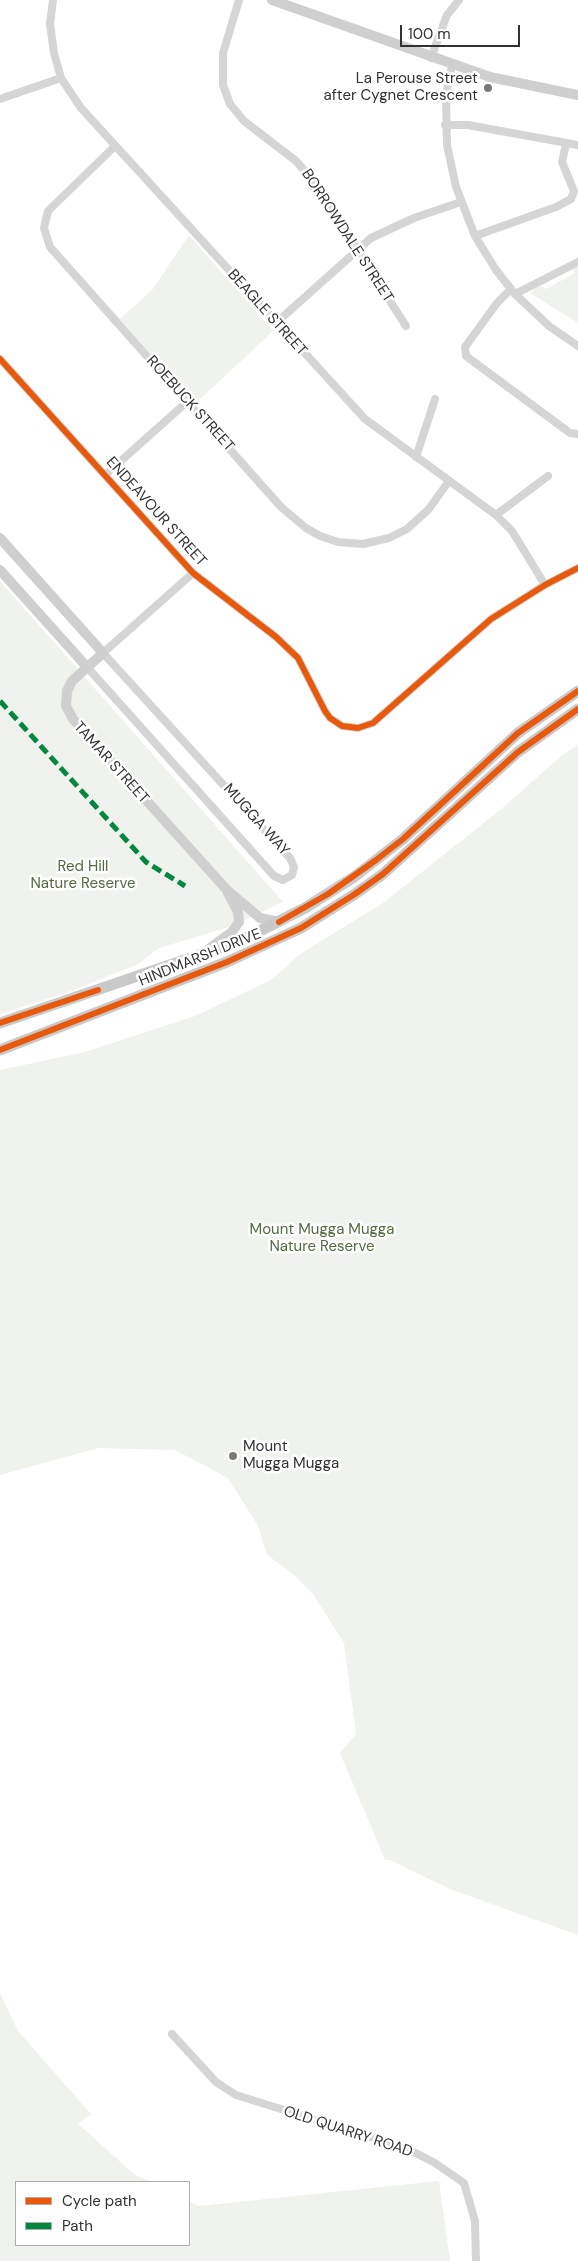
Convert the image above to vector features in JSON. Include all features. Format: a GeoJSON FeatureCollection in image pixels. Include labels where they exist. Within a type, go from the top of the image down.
{"type":"FeatureCollection","features":[{"type":"Feature","properties":{"kind":"main road"},"geometry":{"type":"LineString","coordinates":[[272,0],[452,66],[506,82],[578,95]]}},
{"type":"Feature","properties":{"kind":"main road","name":"MUGGA WAY"},"geometry":{"type":"LineString","coordinates":[[0,538],[103,653]]}},
{"type":"Feature","properties":{"kind":"main road","name":"MUGGA WAY"},"geometry":{"type":"LineString","coordinates":[[0,570],[87,667]]}},
{"type":"Feature","properties":{"kind":"main road","name":"TAMAR STREET"},"geometry":{"type":"LineString","coordinates":[[103,653],[72,681],[66,691],[65,701],[69,714],[227,890],[260,918],[279,922]]}},
{"type":"Feature","properties":{"kind":"main road","name":"HINDMARSH DRIVE"},"geometry":{"type":"LineString","coordinates":[[0,1023],[240,940],[279,922],[328,894],[409,834],[518,733],[578,691]]}},
{"type":"Feature","properties":{"kind":"main road","name":"HINDMARSH DRIVE"},"geometry":{"type":"LineString","coordinates":[[0,1050],[227,962],[301,928],[383,874],[518,752],[578,709]]}},
{"type":"Feature","properties":{"kind":"main road","name":"TAMAR STREET"},"geometry":{"type":"LineString","coordinates":[[199,955],[232,932],[238,925],[238,912],[227,890]]}},
{"type":"Feature","properties":{"kind":"street","name":"BEAGLE STREET"},"geometry":{"type":"LineString","coordinates":[[53,0],[50,33],[62,78],[81,108],[365,419],[496,515],[518,538],[545,584]]}},
{"type":"Feature","properties":{"kind":"street","name":"BORROWDALE STREET"},"geometry":{"type":"LineString","coordinates":[[239,0],[223,54],[223,85],[230,104],[244,121],[303,167],[406,326]]}},
{"type":"Feature","properties":{"kind":"street"},"geometry":{"type":"LineString","coordinates":[[431,58],[448,15],[459,0]]}},
{"type":"Feature","properties":{"kind":"street"},"geometry":{"type":"LineString","coordinates":[[452,66],[447,88],[446,125],[450,159],[461,202],[476,236],[492,265],[513,292],[549,326],[578,346]]}},
{"type":"Feature","properties":{"kind":"street"},"geometry":{"type":"LineString","coordinates":[[0,99],[62,78]]}},
{"type":"Feature","properties":{"kind":"street"},"geometry":{"type":"LineString","coordinates":[[446,125],[468,125],[578,145]]}},
{"type":"Feature","properties":{"kind":"street"},"geometry":{"type":"LineString","coordinates":[[476,236],[556,207],[571,199],[574,191],[562,162],[566,144]]}},
{"type":"Feature","properties":{"kind":"street","name":"ROEBUCK STREET"},"geometry":{"type":"LineString","coordinates":[[115,146],[48,211],[44,223],[47,241],[54,253],[281,507],[306,528],[331,540],[363,544],[401,533],[422,517],[449,481]]}},
{"type":"Feature","properties":{"kind":"street"},"geometry":{"type":"LineString","coordinates":[[276,323],[371,238],[392,227],[461,202]]}},
{"type":"Feature","properties":{"kind":"street"},"geometry":{"type":"LineString","coordinates":[[578,262],[513,292],[494,307],[465,347],[466,356],[570,434],[578,434]]}},
{"type":"Feature","properties":{"kind":"street","name":"ENDEAVOUR STREET"},"geometry":{"type":"LineString","coordinates":[[0,359],[193,573],[286,646],[298,658],[330,718],[349,728],[358,728],[373,723],[472,633],[505,608],[545,584],[578,568]]}},
{"type":"Feature","properties":{"kind":"street"},"geometry":{"type":"LineString","coordinates":[[416,457],[435,399]]}},
{"type":"Feature","properties":{"kind":"street"},"geometry":{"type":"LineString","coordinates":[[105,475],[188,401]]}},
{"type":"Feature","properties":{"kind":"street"},"geometry":{"type":"LineString","coordinates":[[496,515],[548,476]]}},
{"type":"Feature","properties":{"kind":"street","name":"TAMAR STREET"},"geometry":{"type":"LineString","coordinates":[[103,653],[193,573]]}},
{"type":"Feature","properties":{"kind":"street","name":"MUGGA WAY"},"geometry":{"type":"LineString","coordinates":[[87,667],[274,876],[283,880],[292,876],[294,867],[290,858],[103,653]]}},
{"type":"Feature","properties":{"kind":"street","name":"OLD QUARRY ROAD"},"geometry":{"type":"LineString","coordinates":[[172,2034],[216,2082],[236,2095],[406,2148],[435,2163],[464,2183],[476,2221],[476,2261]]}},
{"type":"Feature","properties":{"kind":"green space"},"geometry":{"type":"Polygon","coordinates":[[[189,235],[273,331],[195,404],[120,319],[152,290],[189,235]]]}},
{"type":"Feature","properties":{"kind":"green space"},"geometry":{"type":"Polygon","coordinates":[[[578,264],[578,323],[530,293],[539,285],[546,289],[575,273],[571,268],[578,264]]]}},
{"type":"Feature","properties":{"kind":"green space","name":"Red Hill Nature Reserve"},"geometry":{"type":"Polygon","coordinates":[[[0,581],[283,902],[229,927],[159,948],[138,964],[66,993],[0,1014],[0,581]]]}},
{"type":"Feature","properties":{"kind":"green space","name":"Mount Mugga Mugga Nature Reserve"},"geometry":{"type":"Polygon","coordinates":[[[578,745],[578,1935],[450,1889],[390,1860],[385,1860],[340,1753],[356,1734],[344,1643],[313,1594],[293,1574],[267,1555],[258,1526],[228,1478],[175,1450],[98,1448],[0,1475],[0,1070],[85,1052],[195,1016],[273,979],[300,954],[383,903],[500,810],[565,753],[578,745]]]}},
{"type":"Feature","properties":{"kind":"green space"},"geometry":{"type":"Polygon","coordinates":[[[0,1993],[18,2031],[91,2114],[78,2124],[134,2174],[149,2181],[15,2181],[15,2246],[190,2246],[190,2202],[199,2206],[439,2181],[450,2261],[0,2261],[0,1993]]]}},
{"type":"Feature","properties":{"kind":"marked path"},"geometry":{"type":"LineString","coordinates":[[0,701],[146,862],[185,886]]}},
{"type":"Feature","properties":{"kind":"cycle path"},"geometry":{"type":"LineString","coordinates":[[0,359],[193,573],[276,637],[298,658],[325,711],[330,718],[342,726],[358,728],[373,723],[491,619],[545,585],[578,568]]}},
{"type":"Feature","properties":{"kind":"cycle path"},"geometry":{"type":"LineString","coordinates":[[279,922],[328,894],[376,860],[403,839],[518,733],[578,691]]}},
{"type":"Feature","properties":{"kind":"cycle path"},"geometry":{"type":"LineString","coordinates":[[0,1050],[227,962],[301,928],[383,874],[518,752],[578,709]]}},
{"type":"Feature","properties":{"kind":"cycle path"},"geometry":{"type":"LineString","coordinates":[[0,1023],[98,990]]}},
{"type":"Feature","properties":{"kind":"place","name":"La Perouse Street after Cygnet Crescent"},"geometry":{"type":"Point","coordinates":[488,88]}},
{"type":"Feature","properties":{"kind":"place","name":"Mount Mugga Mugga"},"geometry":{"type":"Point","coordinates":[233,1456]}}]}
